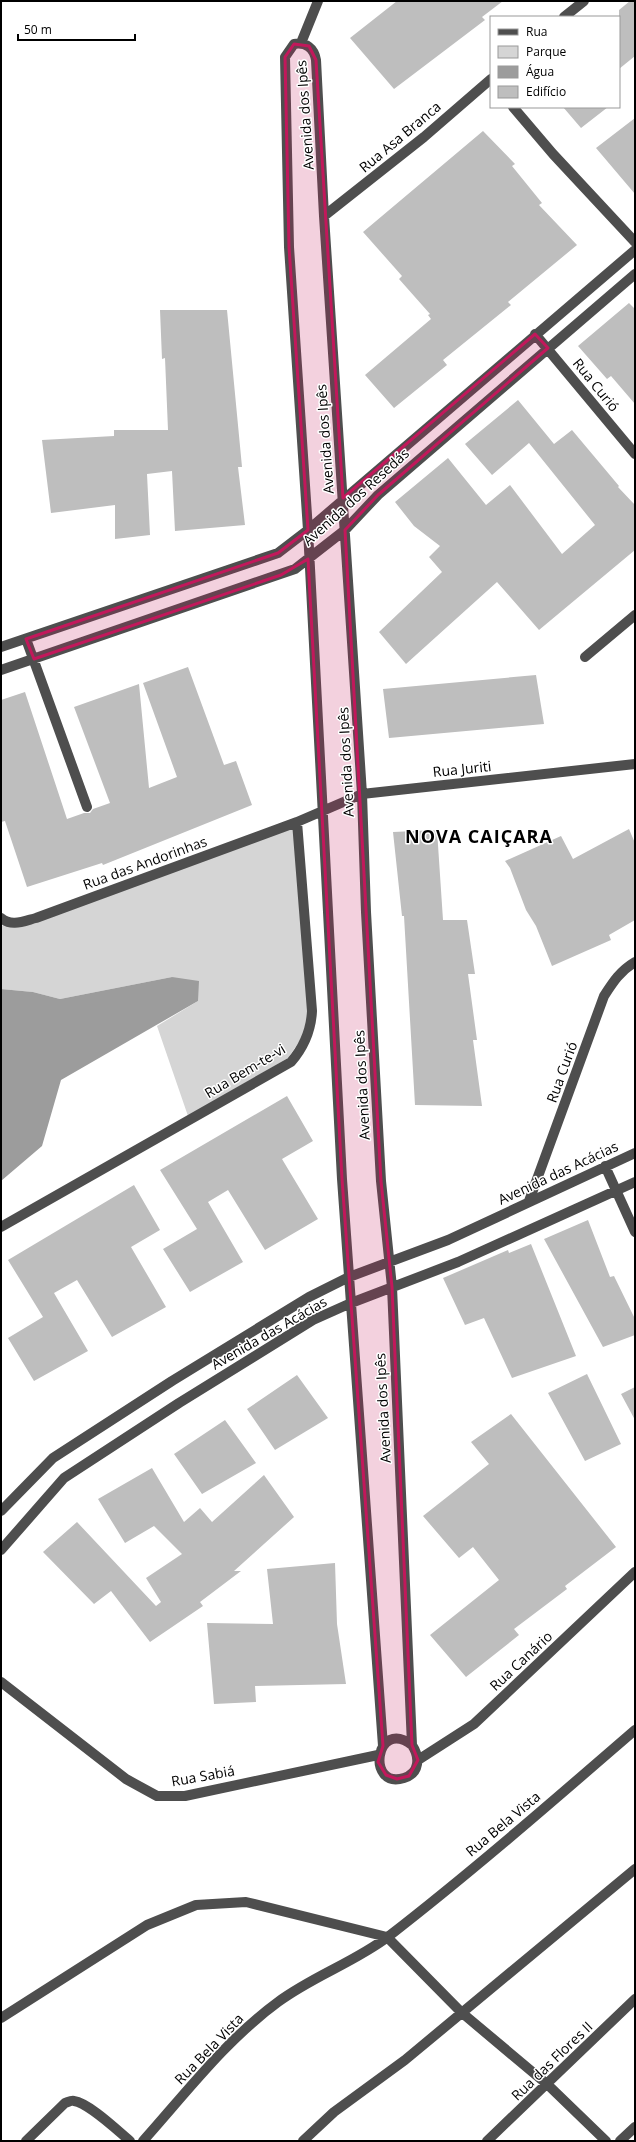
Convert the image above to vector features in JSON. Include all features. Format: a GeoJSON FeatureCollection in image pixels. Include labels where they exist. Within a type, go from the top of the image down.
{"type":"FeatureCollection","features":[{"type":"Feature","properties":{"kind":"street"},"geometry":{"type":"LineString","coordinates":[[301,43],[318,1]]}},
{"type":"Feature","properties":{"kind":"street"},"geometry":{"type":"LineString","coordinates":[[565,16],[584,1]]}},
{"type":"Feature","properties":{"kind":"street","name":"Avenida dos Ipês"},"geometry":{"type":"LineString","coordinates":[[301,43],[309,46],[315,53],[324,216],[362,794],[366,912],[381,1181],[392,1287],[412,1745],[417,1752],[418,1760],[417,1766],[409,1776],[398,1779],[386,1775],[381,1769],[349,1277],[308,559],[308,530],[289,247],[285,57],[294,44],[301,43]]}},
{"type":"Feature","properties":{"kind":"street","name":"Rua Asa Branca"},"geometry":{"type":"LineString","coordinates":[[324,216],[418,142],[490,80]]}},
{"type":"Feature","properties":{"kind":"street"},"geometry":{"type":"LineString","coordinates":[[514,108],[553,154],[635,242]]}},
{"type":"Feature","properties":{"kind":"street","name":"Avenida dos Resedás"},"geometry":{"type":"LineString","coordinates":[[1,647],[278,553],[308,530],[343,498],[635,250]]}},
{"type":"Feature","properties":{"kind":"street","name":"Avenida dos Resedás"},"geometry":{"type":"LineString","coordinates":[[1,670],[295,569],[345,530],[378,495],[635,274]]}},
{"type":"Feature","properties":{"kind":"street","name":"Rua Curió"},"geometry":{"type":"LineString","coordinates":[[535,334],[635,454]]}},
{"type":"Feature","properties":{"kind":"street"},"geometry":{"type":"LineString","coordinates":[[585,657],[635,615]]}},
{"type":"Feature","properties":{"kind":"street"},"geometry":{"type":"LineString","coordinates":[[26,639],[88,807]]}},
{"type":"Feature","properties":{"kind":"street","name":"Rua Juriti"},"geometry":{"type":"LineString","coordinates":[[298,822],[322,810],[362,794],[635,764]]}},
{"type":"Feature","properties":{"kind":"street","name":"Rua das Andorinhas"},"geometry":{"type":"LineString","coordinates":[[1,918],[9,922],[16,923],[36,918],[298,822]]}},
{"type":"Feature","properties":{"kind":"street","name":"Rua Bem-te-vi"},"geometry":{"type":"LineString","coordinates":[[1,1227],[292,1062],[299,1053],[309,1032],[312,1011],[298,822]]}},
{"type":"Feature","properties":{"kind":"street","name":"Rua Curió"},"geometry":{"type":"LineString","coordinates":[[529,1202],[604,996],[614,979],[624,969],[635,962]]}},
{"type":"Feature","properties":{"kind":"street","name":"Avenida das Acácias"},"geometry":{"type":"LineString","coordinates":[[1,1511],[53,1458],[105,1423],[309,1297],[349,1277],[448,1240],[635,1152]]}},
{"type":"Feature","properties":{"kind":"street"},"geometry":{"type":"LineString","coordinates":[[605,1166],[635,1232]]}},
{"type":"Feature","properties":{"kind":"street","name":"Avenida das Acácias"},"geometry":{"type":"LineString","coordinates":[[1,1550],[64,1478],[179,1403],[306,1324],[351,1303],[458,1262],[635,1182]]}},
{"type":"Feature","properties":{"kind":"street","name":"Rua Canário"},"geometry":{"type":"LineString","coordinates":[[418,1760],[474,1724],[635,1572]]}},
{"type":"Feature","properties":{"kind":"street","name":"Rua Sabiá"},"geometry":{"type":"LineString","coordinates":[[1,1682],[104,1763],[126,1779],[157,1796],[185,1796],[380,1750],[388,1742],[401,1739],[412,1745]]}},
{"type":"Feature","properties":{"kind":"street","name":"Rua Bela Vista"},"geometry":{"type":"LineString","coordinates":[[143,2141],[239,2035],[278,2002],[304,1984],[387,1937],[462,1878],[635,1730]]}},
{"type":"Feature","properties":{"kind":"street"},"geometry":{"type":"LineString","coordinates":[[303,2141],[334,2112],[404,2060],[460,2012],[635,1869]]}},
{"type":"Feature","properties":{"kind":"street"},"geometry":{"type":"LineString","coordinates":[[1,2018],[147,1926],[196,1906],[246,1902],[387,1937],[460,2012],[548,2085],[606,2141]]}},
{"type":"Feature","properties":{"kind":"street","name":"Rua das Flores II"},"geometry":{"type":"LineString","coordinates":[[487,2141],[548,2085],[635,2000]]}},
{"type":"Feature","properties":{"kind":"street"},"geometry":{"type":"LineString","coordinates":[[26,2141],[65,2103],[74,2100],[83,2104],[105,2120],[130,2141]]}},
{"type":"Feature","properties":{"kind":"street"},"geometry":{"type":"LineString","coordinates":[[620,2141],[635,2127]]}},
{"type":"Feature","properties":{"kind":"highlighted area"},"geometry":{"type":"Polygon","coordinates":[[[294,44],[309,46],[316,60],[343,498],[535,334],[548,348],[378,495],[345,530],[381,1181],[392,1287],[412,1745],[418,1760],[409,1776],[397,1779],[386,1775],[378,1762],[383,1746],[342,1179],[308,559],[281,575],[34,659],[26,639],[278,553],[308,530],[289,247],[285,57],[294,44]]]}},
{"type":"Feature","properties":{"kind":"green space"},"geometry":{"type":"Polygon","coordinates":[[[297,824],[309,1010],[305,1033],[288,1058],[188,1116],[157,1026],[198,1001],[172,977],[60,999],[33,992],[1,989],[1,926],[297,824]]]}},
{"type":"Feature","properties":{"kind":"water"},"geometry":{"type":"Polygon","coordinates":[[[172,977],[199,981],[198,1001],[61,1080],[42,1146],[1,1181],[1,989],[33,992],[60,999],[172,977]]]}},
{"type":"Feature","properties":{"kind":"building"},"geometry":{"type":"Polygon","coordinates":[[[397,1],[503,1],[482,17],[485,20],[394,89],[350,38],[397,1]]]}},
{"type":"Feature","properties":{"kind":"building"},"geometry":{"type":"Polygon","coordinates":[[[630,1],[635,1],[635,56],[620,68],[620,16],[619,10],[630,1]]]}},
{"type":"Feature","properties":{"kind":"building"},"geometry":{"type":"Polygon","coordinates":[[[564,108],[607,108],[581,128],[564,108]]]}},
{"type":"Feature","properties":{"kind":"building"},"geometry":{"type":"Polygon","coordinates":[[[635,118],[635,194],[596,148],[635,118]]]}},
{"type":"Feature","properties":{"kind":"building"},"geometry":{"type":"Polygon","coordinates":[[[483,131],[515,164],[512,166],[542,203],[539,205],[577,245],[508,302],[511,305],[443,360],[447,365],[394,408],[365,375],[431,319],[428,315],[430,314],[399,279],[402,276],[363,232],[483,131]]]}},
{"type":"Feature","properties":{"kind":"building"},"geometry":{"type":"Polygon","coordinates":[[[629,303],[635,309],[635,404],[611,376],[607,379],[578,346],[629,303]]]}},
{"type":"Feature","properties":{"kind":"building"},"geometry":{"type":"Polygon","coordinates":[[[160,310],[227,310],[242,467],[238,467],[245,525],[175,531],[172,471],[147,474],[150,535],[115,539],[115,505],[51,513],[42,440],[114,436],[114,430],[168,430],[165,358],[162,359],[160,310]]]}},
{"type":"Feature","properties":{"kind":"building"},"geometry":{"type":"Polygon","coordinates":[[[518,400],[554,444],[572,430],[619,486],[618,487],[635,505],[635,550],[539,630],[497,582],[406,664],[379,632],[442,572],[429,557],[440,546],[414,526],[395,502],[448,458],[486,505],[510,485],[562,554],[595,525],[529,443],[492,475],[465,444],[518,400]]]}},
{"type":"Feature","properties":{"kind":"building"},"geometry":{"type":"Polygon","coordinates":[[[188,667],[224,765],[236,761],[252,805],[103,865],[102,863],[27,887],[5,821],[1,822],[1,700],[25,692],[67,819],[84,813],[90,813],[93,809],[110,803],[74,707],[139,684],[149,788],[177,777],[143,683],[188,667]]]}},
{"type":"Feature","properties":{"kind":"building"},"geometry":{"type":"Polygon","coordinates":[[[536,675],[544,724],[389,738],[383,689],[536,675]]]}},
{"type":"Feature","properties":{"kind":"building"},"geometry":{"type":"Polygon","coordinates":[[[629,829],[635,843],[635,920],[609,935],[611,940],[552,966],[536,926],[526,910],[510,868],[505,861],[561,836],[573,859],[629,829]]]}},
{"type":"Feature","properties":{"kind":"building"},"geometry":{"type":"Polygon","coordinates":[[[437,830],[443,920],[467,920],[475,974],[468,974],[477,1040],[473,1040],[482,1106],[415,1105],[404,916],[402,916],[393,832],[437,830]]]}},
{"type":"Feature","properties":{"kind":"building"},"geometry":{"type":"Polygon","coordinates":[[[287,1096],[313,1141],[282,1159],[318,1219],[265,1250],[228,1190],[208,1202],[243,1262],[190,1292],[163,1249],[197,1229],[160,1170],[287,1096]]]}},
{"type":"Feature","properties":{"kind":"building"},"geometry":{"type":"Polygon","coordinates":[[[134,1185],[160,1230],[131,1247],[166,1307],[112,1337],[77,1280],[54,1293],[88,1351],[34,1381],[8,1338],[43,1317],[8,1260],[134,1185]]]}},
{"type":"Feature","properties":{"kind":"building"},"geometry":{"type":"Polygon","coordinates":[[[588,1220],[610,1277],[614,1276],[635,1319],[635,1335],[603,1347],[544,1239],[588,1220]]]}},
{"type":"Feature","properties":{"kind":"building"},"geometry":{"type":"Polygon","coordinates":[[[531,1244],[576,1356],[512,1378],[484,1318],[465,1325],[443,1278],[508,1250],[509,1253],[531,1244]]]}},
{"type":"Feature","properties":{"kind":"building"},"geometry":{"type":"Polygon","coordinates":[[[587,1374],[621,1444],[585,1461],[548,1393],[587,1374]]]}},
{"type":"Feature","properties":{"kind":"building"},"geometry":{"type":"Polygon","coordinates":[[[297,1375],[328,1418],[275,1450],[247,1409],[297,1375]]]}},
{"type":"Feature","properties":{"kind":"building"},"geometry":{"type":"Polygon","coordinates":[[[635,1387],[635,1420],[621,1394],[635,1387]]]}},
{"type":"Feature","properties":{"kind":"building"},"geometry":{"type":"Polygon","coordinates":[[[511,1414],[616,1547],[565,1586],[567,1589],[514,1629],[519,1635],[466,1677],[430,1635],[499,1580],[473,1547],[459,1558],[423,1516],[489,1464],[471,1442],[511,1414]]]}},
{"type":"Feature","properties":{"kind":"building"},"geometry":{"type":"Polygon","coordinates":[[[225,1420],[256,1463],[202,1494],[174,1454],[225,1420]]]}},
{"type":"Feature","properties":{"kind":"building"},"geometry":{"type":"Polygon","coordinates":[[[152,1468],[184,1522],[200,1508],[212,1522],[264,1475],[294,1517],[234,1571],[241,1571],[200,1602],[203,1606],[150,1642],[111,1591],[94,1604],[43,1552],[77,1522],[156,1606],[161,1602],[146,1578],[182,1554],[154,1526],[125,1543],[98,1499],[152,1468]]]}},
{"type":"Feature","properties":{"kind":"building"},"geometry":{"type":"Polygon","coordinates":[[[335,1563],[337,1624],[346,1684],[255,1686],[256,1702],[214,1704],[207,1623],[273,1624],[267,1569],[335,1563]]]}},
{"type":"Feature","properties":{"kind":"district","name":"NOVA CAIÇARA"},"geometry":{"type":"Point","coordinates":[479,837]}}]}
